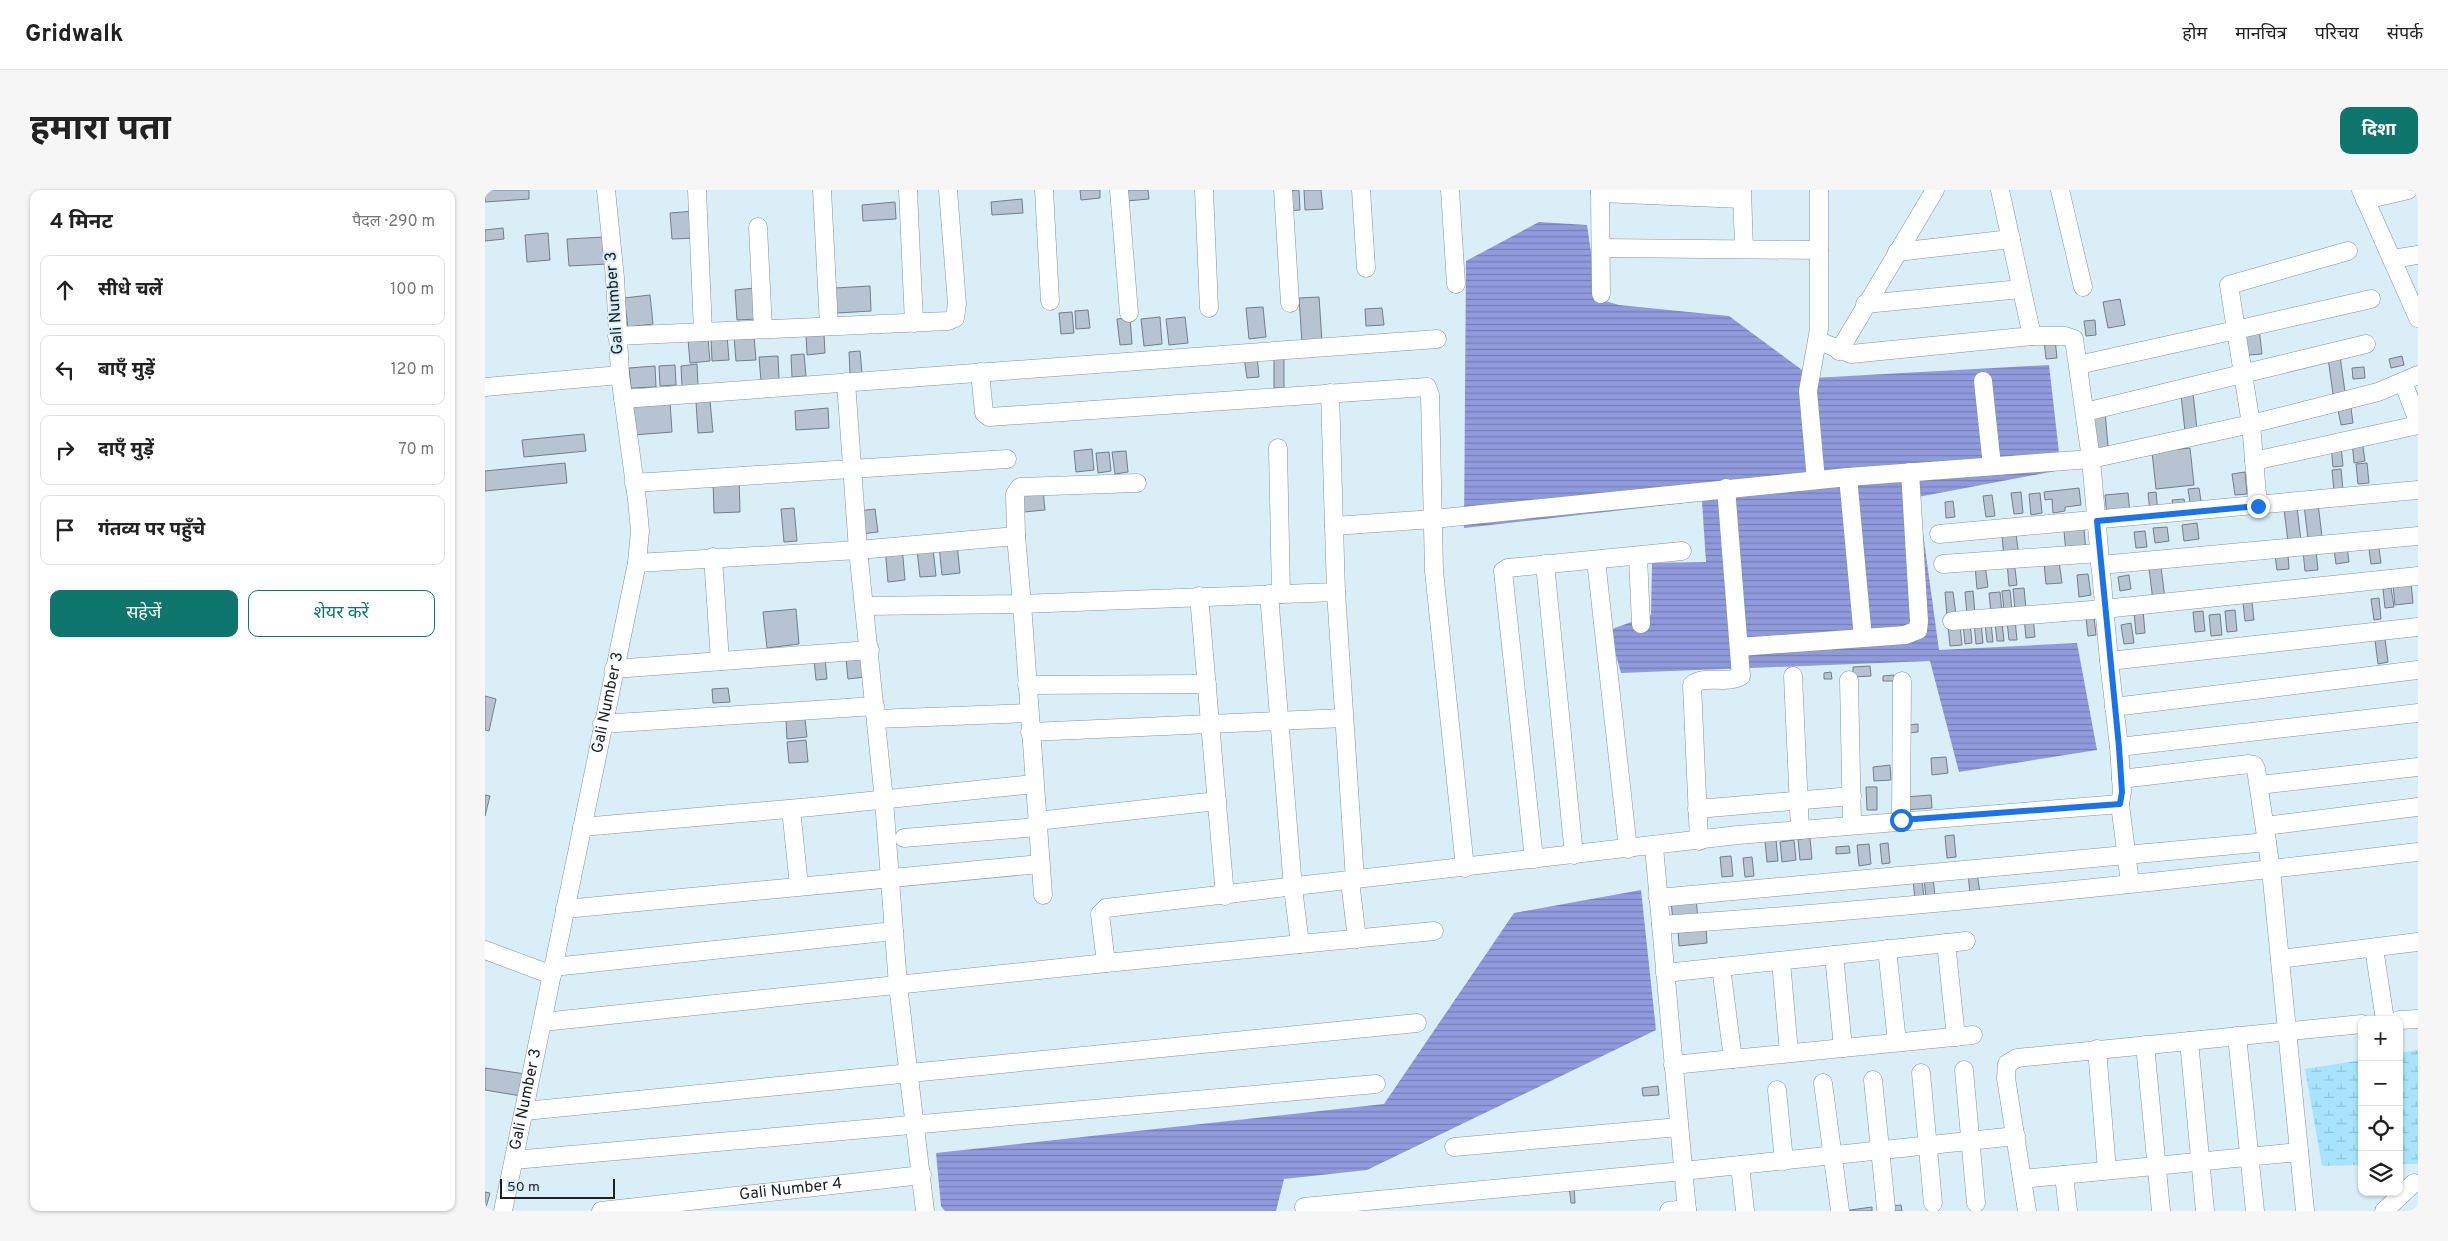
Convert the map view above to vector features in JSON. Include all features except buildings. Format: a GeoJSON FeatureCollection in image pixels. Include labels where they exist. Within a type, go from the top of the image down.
{"type":"FeatureCollection","features":[{"type":"Feature","properties":{"kind":"street","name":"Gali Number 3"},"geometry":{"type":"LineString","coordinates":[[503,1211],[525,1111],[613,669],[637,563],[640,531],[620,375],[615,278],[606,190]]}},
{"type":"Feature","properties":{"kind":"street"},"geometry":{"type":"LineString","coordinates":[[697,190],[703,332]]}},
{"type":"Feature","properties":{"kind":"street"},"geometry":{"type":"LineString","coordinates":[[822,190],[829,326]]}},
{"type":"Feature","properties":{"kind":"street"},"geometry":{"type":"LineString","coordinates":[[908,190],[914,323]]}},
{"type":"Feature","properties":{"kind":"street"},"geometry":{"type":"LineString","coordinates":[[617,336],[914,323],[948,321],[955,318],[957,312],[948,190]]}},
{"type":"Feature","properties":{"kind":"street"},"geometry":{"type":"LineString","coordinates":[[1044,190],[1049,302]]}},
{"type":"Feature","properties":{"kind":"street"},"geometry":{"type":"LineString","coordinates":[[1119,190],[1129,313]]}},
{"type":"Feature","properties":{"kind":"street"},"geometry":{"type":"LineString","coordinates":[[1204,190],[1209,308]]}},
{"type":"Feature","properties":{"kind":"street"},"geometry":{"type":"LineString","coordinates":[[1283,190],[1290,303]]}},
{"type":"Feature","properties":{"kind":"street"},"geometry":{"type":"LineString","coordinates":[[1361,190],[1366,268]]}},
{"type":"Feature","properties":{"kind":"street"},"geometry":{"type":"LineString","coordinates":[[1451,190],[1456,284]]}},
{"type":"Feature","properties":{"kind":"street"},"geometry":{"type":"LineString","coordinates":[[1816,480],[1808,391],[1819,341],[1819,190]]}},
{"type":"Feature","properties":{"kind":"street"},"geometry":{"type":"LineString","coordinates":[[1839,351],[1865,304],[1935,190]]}},
{"type":"Feature","properties":{"kind":"street"},"geometry":{"type":"LineString","coordinates":[[2000,190],[2032,336]]}},
{"type":"Feature","properties":{"kind":"street"},"geometry":{"type":"LineString","coordinates":[[2060,190],[2083,287]]}},
{"type":"Feature","properties":{"kind":"street"},"geometry":{"type":"LineString","coordinates":[[2408,190],[2363,195],[2418,316]]}},
{"type":"Feature","properties":{"kind":"street"},"geometry":{"type":"LineString","coordinates":[[1601,294],[1600,192],[1742,195],[1743,249]]}},
{"type":"Feature","properties":{"kind":"street"},"geometry":{"type":"LineString","coordinates":[[758,226],[763,329]]}},
{"type":"Feature","properties":{"kind":"street"},"geometry":{"type":"LineString","coordinates":[[1897,252],[2011,239]]}},
{"type":"Feature","properties":{"kind":"street"},"geometry":{"type":"LineString","coordinates":[[1601,248],[1819,250]]}},
{"type":"Feature","properties":{"kind":"street"},"geometry":{"type":"LineString","coordinates":[[2258,506],[2251,424],[2229,284],[2348,251]]}},
{"type":"Feature","properties":{"kind":"street"},"geometry":{"type":"LineString","coordinates":[[2393,258],[2418,255]]}},
{"type":"Feature","properties":{"kind":"street"},"geometry":{"type":"LineString","coordinates":[[1865,304],[2021,289]]}},
{"type":"Feature","properties":{"kind":"street"},"geometry":{"type":"LineString","coordinates":[[2078,365],[2371,299]]}},
{"type":"Feature","properties":{"kind":"street"},"geometry":{"type":"LineString","coordinates":[[1819,341],[1839,351],[1851,354],[2032,336],[2071,337],[2075,343],[2091,459],[2109,661],[2119,747],[2120,804],[2130,883]]}},
{"type":"Feature","properties":{"kind":"street"},"geometry":{"type":"LineString","coordinates":[[623,399],[1437,339]]}},
{"type":"Feature","properties":{"kind":"street"},"geometry":{"type":"LineString","coordinates":[[2085,412],[2366,344]]}},
{"type":"Feature","properties":{"kind":"street"},"geometry":{"type":"LineString","coordinates":[[980,372],[985,413],[989,417],[1427,387],[1429,395],[1434,571],[1465,868]]}},
{"type":"Feature","properties":{"kind":"street"},"geometry":{"type":"LineString","coordinates":[[485,387],[620,375]]}},
{"type":"Feature","properties":{"kind":"street"},"geometry":{"type":"LineString","coordinates":[[1334,526],[1433,519],[1848,477],[2091,459],[2251,424],[2378,392],[2410,378],[2418,421]]}},
{"type":"Feature","properties":{"kind":"street"},"geometry":{"type":"LineString","coordinates":[[1983,381],[1992,466]]}},
{"type":"Feature","properties":{"kind":"street"},"geometry":{"type":"LineString","coordinates":[[846,382],[858,550],[884,800],[899,985],[913,1124],[925,1211]]}},
{"type":"Feature","properties":{"kind":"street"},"geometry":{"type":"LineString","coordinates":[[1330,393],[1336,592],[1357,939]]}},
{"type":"Feature","properties":{"kind":"street"},"geometry":{"type":"LineString","coordinates":[[2254,461],[2418,426]]}},
{"type":"Feature","properties":{"kind":"street"},"geometry":{"type":"LineString","coordinates":[[1278,448],[1275,594],[1279,720],[1293,888],[1300,944]]}},
{"type":"Feature","properties":{"kind":"street"},"geometry":{"type":"LineString","coordinates":[[633,482],[853,470],[1007,459]]}},
{"type":"Feature","properties":{"kind":"street"},"geometry":{"type":"LineString","coordinates":[[1739,647],[1905,635],[1918,630],[1910,472]]}},
{"type":"Feature","properties":{"kind":"street"},"geometry":{"type":"LineString","coordinates":[[1848,477],[1863,638]]}},
{"type":"Feature","properties":{"kind":"street"},"geometry":{"type":"LineString","coordinates":[[1043,895],[1016,536],[1015,494],[1020,487],[1137,484]]}},
{"type":"Feature","properties":{"kind":"street"},"geometry":{"type":"LineString","coordinates":[[1699,841],[1692,684],[1700,681],[1732,680],[1741,676],[1726,488]]}},
{"type":"Feature","properties":{"kind":"street"},"geometry":{"type":"LineString","coordinates":[[1939,534],[2097,521],[2418,490]]}},
{"type":"Feature","properties":{"kind":"street"},"geometry":{"type":"LineString","coordinates":[[637,563],[713,557],[858,550],[1016,536]]}},
{"type":"Feature","properties":{"kind":"street"},"geometry":{"type":"LineString","coordinates":[[1943,564],[2100,559],[2418,536]]}},
{"type":"Feature","properties":{"kind":"street"},"geometry":{"type":"LineString","coordinates":[[1533,859],[1502,575],[1505,569],[1508,568],[1682,552]]}},
{"type":"Feature","properties":{"kind":"street"},"geometry":{"type":"LineString","coordinates":[[1638,556],[1641,624]]}},
{"type":"Feature","properties":{"kind":"street"},"geometry":{"type":"LineString","coordinates":[[713,557],[720,661]]}},
{"type":"Feature","properties":{"kind":"street"},"geometry":{"type":"LineString","coordinates":[[1596,560],[1628,849]]}},
{"type":"Feature","properties":{"kind":"street"},"geometry":{"type":"LineString","coordinates":[[1545,564],[1574,855]]}},
{"type":"Feature","properties":{"kind":"street"},"geometry":{"type":"LineString","coordinates":[[1952,620],[2104,609],[2418,576]]}},
{"type":"Feature","properties":{"kind":"street"},"geometry":{"type":"LineString","coordinates":[[865,606],[1022,604],[1336,592]]}},
{"type":"Feature","properties":{"kind":"street"},"geometry":{"type":"LineString","coordinates":[[1199,596],[1225,896]]}},
{"type":"Feature","properties":{"kind":"street"},"geometry":{"type":"LineString","coordinates":[[2109,661],[2418,627]]}},
{"type":"Feature","properties":{"kind":"street"},"geometry":{"type":"LineString","coordinates":[[613,669],[869,650]]}},
{"type":"Feature","properties":{"kind":"street"},"geometry":{"type":"LineString","coordinates":[[2114,707],[2418,670]]}},
{"type":"Feature","properties":{"kind":"street"},"geometry":{"type":"LineString","coordinates":[[1793,676],[1800,830]]}},
{"type":"Feature","properties":{"kind":"street"},"geometry":{"type":"LineString","coordinates":[[1849,680],[1852,825]]}},
{"type":"Feature","properties":{"kind":"street"},"geometry":{"type":"LineString","coordinates":[[1901,820],[1902,681]]}},
{"type":"Feature","properties":{"kind":"street"},"geometry":{"type":"LineString","coordinates":[[1027,685],[1207,684]]}},
{"type":"Feature","properties":{"kind":"street"},"geometry":{"type":"LineString","coordinates":[[602,724],[875,712],[1029,712]]}},
{"type":"Feature","properties":{"kind":"street"},"geometry":{"type":"LineString","coordinates":[[2119,747],[2418,713]]}},
{"type":"Feature","properties":{"kind":"street"},"geometry":{"type":"LineString","coordinates":[[1030,732],[1344,718]]}},
{"type":"Feature","properties":{"kind":"street"},"geometry":{"type":"LineString","coordinates":[[2121,779],[2249,764],[2254,765],[2259,785],[2271,870],[2305,1211]]}},
{"type":"Feature","properties":{"kind":"street"},"geometry":{"type":"LineString","coordinates":[[2259,785],[2418,767]]}},
{"type":"Feature","properties":{"kind":"street"},"geometry":{"type":"LineString","coordinates":[[582,827],[791,809],[1034,784]]}},
{"type":"Feature","properties":{"kind":"street"},"geometry":{"type":"LineString","coordinates":[[1697,808],[1852,796]]}},
{"type":"Feature","properties":{"kind":"street"},"geometry":{"type":"LineString","coordinates":[[904,838],[1038,824],[1217,801]]}},
{"type":"Feature","properties":{"kind":"street"},"geometry":{"type":"LineString","coordinates":[[1106,963],[1101,918],[1102,910],[1533,859],[1800,830],[1901,820],[2120,804]]}},
{"type":"Feature","properties":{"kind":"street"},"geometry":{"type":"LineString","coordinates":[[1658,898],[2127,855],[2266,834],[2418,807]]}},
{"type":"Feature","properties":{"kind":"street"},"geometry":{"type":"LineString","coordinates":[[791,809],[799,886]]}},
{"type":"Feature","properties":{"kind":"street"},"geometry":{"type":"LineString","coordinates":[[1655,847],[1687,1210],[1669,1211]]}},
{"type":"Feature","properties":{"kind":"street"},"geometry":{"type":"LineString","coordinates":[[1661,926],[1793,916],[2271,870],[2418,852]]}},
{"type":"Feature","properties":{"kind":"street"},"geometry":{"type":"LineString","coordinates":[[565,909],[1040,864]]}},
{"type":"Feature","properties":{"kind":"street"},"geometry":{"type":"LineString","coordinates":[[485,950],[553,971],[894,931]]}},
{"type":"Feature","properties":{"kind":"street"},"geometry":{"type":"LineString","coordinates":[[543,1022],[1106,963],[1433,932]]}},
{"type":"Feature","properties":{"kind":"street"},"geometry":{"type":"LineString","coordinates":[[1665,973],[1966,940]]}},
{"type":"Feature","properties":{"kind":"street"},"geometry":{"type":"LineString","coordinates":[[2280,959],[2418,942]]}},
{"type":"Feature","properties":{"kind":"street"},"geometry":{"type":"LineString","coordinates":[[1673,1064],[1965,1036],[1946,943]]}},
{"type":"Feature","properties":{"kind":"street"},"geometry":{"type":"LineString","coordinates":[[2374,948],[2384,1016]]}},
{"type":"Feature","properties":{"kind":"street"},"geometry":{"type":"LineString","coordinates":[[1887,949],[1897,1042]]}},
{"type":"Feature","properties":{"kind":"street"},"geometry":{"type":"LineString","coordinates":[[1835,955],[1843,1048]]}},
{"type":"Feature","properties":{"kind":"street"},"geometry":{"type":"LineString","coordinates":[[1781,961],[1789,1053]]}},
{"type":"Feature","properties":{"kind":"street"},"geometry":{"type":"LineString","coordinates":[[1721,967],[1733,1059]]}},
{"type":"Feature","properties":{"kind":"street"},"geometry":{"type":"LineString","coordinates":[[2403,1020],[2418,1019]]}},
{"type":"Feature","properties":{"kind":"street"},"geometry":{"type":"LineString","coordinates":[[525,1111],[1417,1023]]}},
{"type":"Feature","properties":{"kind":"street"},"geometry":{"type":"LineString","coordinates":[[2027,1211],[2006,1078],[2007,1064],[2017,1058],[2358,1024]]}},
{"type":"Feature","properties":{"kind":"street"},"geometry":{"type":"LineString","coordinates":[[2237,1036],[2255,1211]]}},
{"type":"Feature","properties":{"kind":"street"},"geometry":{"type":"LineString","coordinates":[[2189,1041],[2205,1211]]}},
{"type":"Feature","properties":{"kind":"street"},"geometry":{"type":"LineString","coordinates":[[2145,1045],[2161,1211]]}},
{"type":"Feature","properties":{"kind":"street"},"geometry":{"type":"LineString","coordinates":[[2097,1050],[2107,1170]]}},
{"type":"Feature","properties":{"kind":"street"},"geometry":{"type":"LineString","coordinates":[[1964,1070],[1976,1203]]}},
{"type":"Feature","properties":{"kind":"street"},"geometry":{"type":"LineString","coordinates":[[1921,1073],[1933,1203]]}},
{"type":"Feature","properties":{"kind":"street"},"geometry":{"type":"LineString","coordinates":[[1873,1080],[1887,1208]]}},
{"type":"Feature","properties":{"kind":"street"},"geometry":{"type":"LineString","coordinates":[[1823,1083],[1840,1211]]}},
{"type":"Feature","properties":{"kind":"street"},"geometry":{"type":"LineString","coordinates":[[514,1160],[1376,1084]]}},
{"type":"Feature","properties":{"kind":"street"},"geometry":{"type":"LineString","coordinates":[[1777,1090],[1784,1161]]}},
{"type":"Feature","properties":{"kind":"street"},"geometry":{"type":"LineString","coordinates":[[1454,1147],[1679,1127]]}},
{"type":"Feature","properties":{"kind":"street"},"geometry":{"type":"LineString","coordinates":[[1305,1207],[1784,1161],[2015,1136]]}},
{"type":"Feature","properties":{"kind":"street"},"geometry":{"type":"LineString","coordinates":[[2022,1179],[2299,1152]]}},
{"type":"Feature","properties":{"kind":"street"},"geometry":{"type":"LineString","coordinates":[[1740,1165],[1745,1211]]}},
{"type":"Feature","properties":{"kind":"street","name":"Gali Number 4"},"geometry":{"type":"LineString","coordinates":[[601,1211],[921,1175]]}},
{"type":"Feature","properties":{"kind":"street"},"geometry":{"type":"LineString","coordinates":[[2064,1175],[2068,1211]]}},
{"type":"Feature","properties":{"kind":"street"},"geometry":{"type":"LineString","coordinates":[[2384,1211],[2414,1183]]}},
{"type":"Feature","properties":{"kind":"green space"},"geometry":{"type":"Polygon","coordinates":[[[2418,1050],[2418,1164],[2403,1164],[2403,1052],[2418,1050]]]}},
{"type":"Feature","properties":{"kind":"green space"},"geometry":{"type":"Polygon","coordinates":[[[2358,1061],[2358,1165],[2322,1166],[2305,1069],[2358,1061]]]}},
{"type":"Feature","properties":{"kind":"shaded area"},"geometry":{"type":"Polygon","coordinates":[[[1539,222],[1587,225],[1598,299],[1619,305],[1729,316],[1813,378],[2049,365],[2061,470],[1918,497],[1939,650],[2077,643],[2097,750],[1959,772],[1930,661],[1621,673],[1609,630],[1651,615],[1652,563],[1706,562],[1702,501],[1464,528],[1466,261],[1539,222]]]}},
{"type":"Feature","properties":{"kind":"shaded area"},"geometry":{"type":"Polygon","coordinates":[[[1641,890],[1656,1030],[1367,1170],[1284,1179],[1276,1211],[945,1211],[941,1206],[936,1153],[1384,1104],[1514,913],[1641,890]]]}},
{"type":"Feature","properties":{"kind":"route"},"geometry":{"type":"LineString","coordinates":[[1901,820],[2120,804],[2122,792],[2119,747],[2109,661],[2097,521],[2258,506]]}}]}
